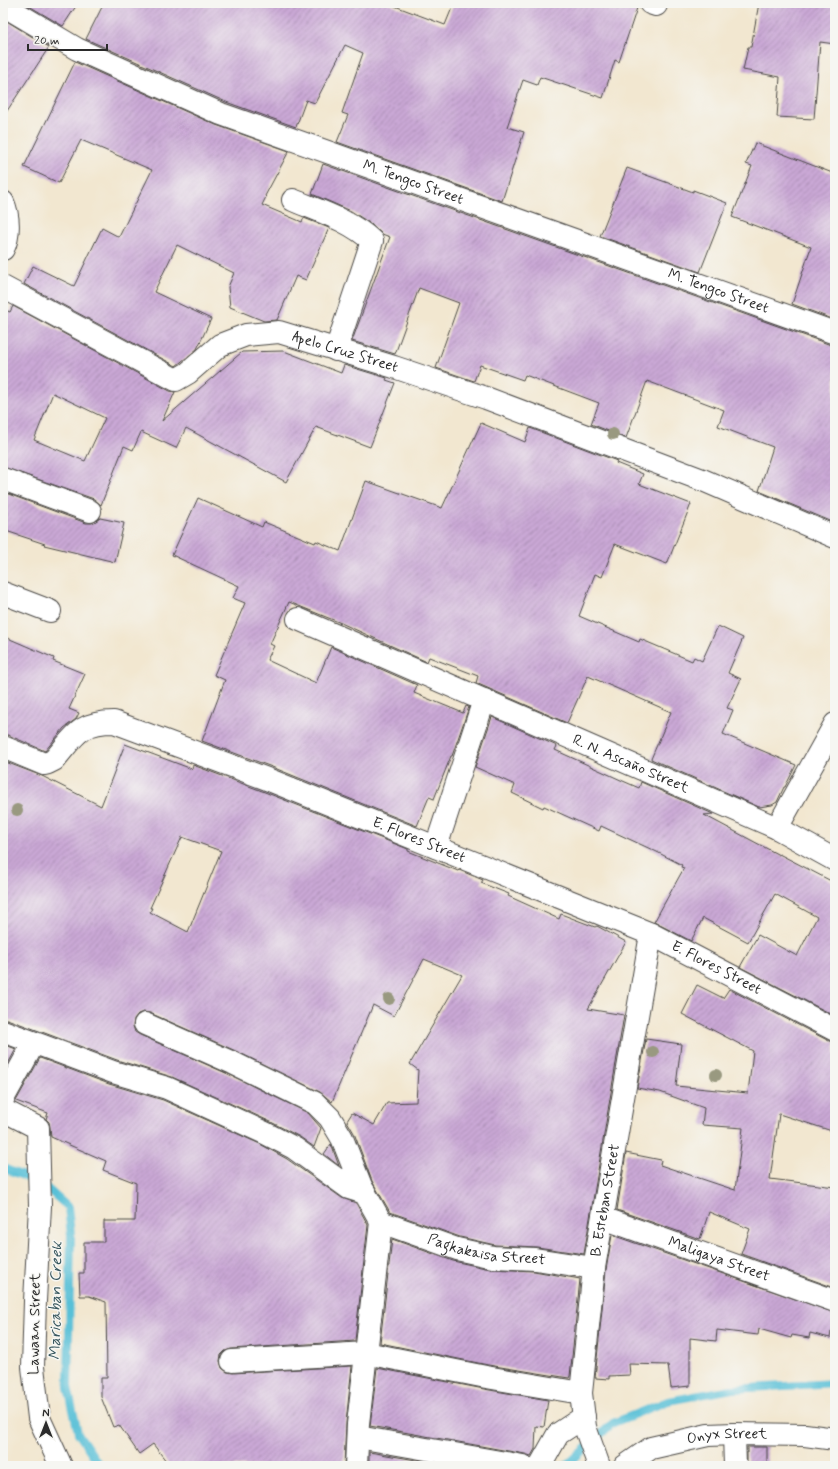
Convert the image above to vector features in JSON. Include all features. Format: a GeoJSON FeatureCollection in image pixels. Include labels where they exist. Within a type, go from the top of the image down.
{"type":"FeatureCollection","features":[{"type":"Feature","properties":{"kind":"street","name":"M. Tengco Street"},"geometry":{"type":"LineString","coordinates":[[3,5],[77,49],[221,114],[835,332]]}},
{"type":"Feature","properties":{"kind":"street"},"geometry":{"type":"LineString","coordinates":[[293,200],[364,233],[372,241],[336,350]]}},
{"type":"Feature","properties":{"kind":"street"},"geometry":{"type":"LineString","coordinates":[[3,202],[6,209],[8,227],[3,249]]}},
{"type":"Feature","properties":{"kind":"street","name":"Apelo Cruz Street"},"geometry":{"type":"LineString","coordinates":[[3,287],[176,380],[188,373],[220,345],[246,335],[279,332],[394,367],[486,398],[705,481],[835,537]]}},
{"type":"Feature","properties":{"kind":"street"},"geometry":{"type":"LineString","coordinates":[[3,480],[90,511]]}},
{"type":"Feature","properties":{"kind":"street"},"geometry":{"type":"LineString","coordinates":[[3,593],[50,611]]}},
{"type":"Feature","properties":{"kind":"street","name":"R. N. Ascaño Street"},"geometry":{"type":"LineString","coordinates":[[298,619],[777,828],[835,860]]}},
{"type":"Feature","properties":{"kind":"street"},"geometry":{"type":"LineString","coordinates":[[436,846],[484,700]]}},
{"type":"Feature","properties":{"kind":"street","name":"E. Flores Street"},"geometry":{"type":"LineString","coordinates":[[3,747],[44,764],[54,760],[81,729],[96,723],[114,722],[267,779],[651,934],[835,1030]]}},
{"type":"Feature","properties":{"kind":"street"},"geometry":{"type":"LineString","coordinates":[[777,828],[835,724]]}},
{"type":"Feature","properties":{"kind":"street","name":"B. Esteban Street"},"geometry":{"type":"LineString","coordinates":[[599,1466],[584,1422],[581,1393],[594,1268],[651,934]]}},
{"type":"Feature","properties":{"kind":"street"},"geometry":{"type":"LineString","coordinates":[[145,1024],[233,1063],[315,1103],[330,1118],[342,1138],[365,1193],[381,1222],[366,1353],[356,1466]]}},
{"type":"Feature","properties":{"kind":"street"},"geometry":{"type":"LineString","coordinates":[[3,1031],[113,1072],[167,1088],[294,1148],[349,1188],[365,1193]]}},
{"type":"Feature","properties":{"kind":"street"},"geometry":{"type":"LineString","coordinates":[[3,1098],[34,1043]]}},
{"type":"Feature","properties":{"kind":"street","name":"Lawaan Street"},"geometry":{"type":"LineString","coordinates":[[3,1110],[38,1128],[40,1206],[35,1301],[34,1375],[39,1418],[61,1466]]}},
{"type":"Feature","properties":{"kind":"street","name":"Maligaya Street"},"geometry":{"type":"LineString","coordinates":[[603,1218],[835,1301]]}},
{"type":"Feature","properties":{"kind":"street","name":"Pagkakaisa Street"},"geometry":{"type":"LineString","coordinates":[[381,1222],[456,1249],[493,1257],[535,1258],[594,1268]]}},
{"type":"Feature","properties":{"kind":"street"},"geometry":{"type":"LineString","coordinates":[[232,1361],[366,1353],[486,1377],[581,1393]]}},
{"type":"Feature","properties":{"kind":"street"},"geometry":{"type":"LineString","coordinates":[[540,1466],[558,1434],[584,1422]]}},
{"type":"Feature","properties":{"kind":"street"},"geometry":{"type":"LineString","coordinates":[[734,1434],[735,1466]]}},
{"type":"Feature","properties":{"kind":"street","name":"Onyx Street"},"geometry":{"type":"LineString","coordinates":[[625,1466],[708,1435],[805,1435],[835,1439]]}},
{"type":"Feature","properties":{"kind":"street"},"geometry":{"type":"LineString","coordinates":[[358,1437],[523,1466]]}},
{"type":"Feature","properties":{"kind":"building"},"geometry":{"type":"Polygon","coordinates":[[[24,3],[78,3],[63,26],[24,3]]]}},
{"type":"Feature","properties":{"kind":"building"},"geometry":{"type":"Polygon","coordinates":[[[104,3],[387,3],[445,25],[454,3],[620,3],[637,8],[619,62],[615,60],[603,98],[540,77],[537,85],[523,80],[507,127],[524,132],[502,201],[337,142],[348,115],[342,113],[363,53],[345,45],[315,103],[306,100],[296,127],[226,102],[86,39],[104,3]]]}},
{"type":"Feature","properties":{"kind":"building"},"geometry":{"type":"Polygon","coordinates":[[[759,3],[835,3],[835,44],[820,42],[814,119],[777,117],[780,77],[743,70],[748,47],[751,47],[759,3]]]}},
{"type":"Feature","properties":{"kind":"building"},"geometry":{"type":"Polygon","coordinates":[[[5,20],[49,47],[3,117],[3,23],[5,20]]]}},
{"type":"Feature","properties":{"kind":"building"},"geometry":{"type":"Polygon","coordinates":[[[75,62],[216,125],[289,151],[265,196],[266,197],[262,205],[302,222],[304,218],[329,228],[306,280],[296,276],[277,320],[264,321],[230,307],[228,287],[234,273],[177,245],[154,292],[211,319],[197,349],[176,366],[24,284],[33,266],[74,286],[102,228],[119,237],[152,170],[81,140],[59,183],[24,167],[75,62]]]}},
{"type":"Feature","properties":{"kind":"building"},"geometry":{"type":"Polygon","coordinates":[[[755,143],[835,174],[835,320],[792,304],[811,247],[732,217],[752,166],[746,164],[755,143]]]}},
{"type":"Feature","properties":{"kind":"building"},"geometry":{"type":"Polygon","coordinates":[[[323,164],[831,345],[835,345],[835,523],[759,491],[773,447],[718,426],[724,410],[647,381],[626,438],[591,424],[599,403],[525,375],[523,380],[480,365],[474,381],[436,368],[459,303],[419,288],[395,354],[352,341],[390,237],[382,234],[371,224],[351,211],[312,194],[323,164]]]}},
{"type":"Feature","properties":{"kind":"building"},"geometry":{"type":"Polygon","coordinates":[[[627,168],[727,203],[700,272],[600,236],[627,168]]]}},
{"type":"Feature","properties":{"kind":"building"},"geometry":{"type":"Polygon","coordinates":[[[13,306],[170,391],[175,392],[162,421],[242,352],[284,351],[341,373],[344,365],[387,378],[386,380],[395,383],[370,447],[316,427],[286,482],[186,428],[176,448],[141,432],[133,450],[124,446],[101,505],[94,499],[3,467],[3,309],[10,312],[13,306]],[[53,393],[34,440],[85,461],[105,418],[53,393]]]}},
{"type":"Feature","properties":{"kind":"building"},"geometry":{"type":"Polygon","coordinates":[[[481,423],[525,442],[530,428],[617,461],[616,463],[643,474],[639,484],[691,504],[667,564],[615,544],[602,577],[595,574],[579,616],[639,642],[640,639],[692,661],[694,657],[702,661],[718,626],[743,638],[728,673],[741,679],[727,708],[733,710],[723,734],[796,765],[777,802],[772,805],[759,807],[651,759],[671,712],[588,676],[567,723],[476,683],[478,676],[429,657],[427,662],[341,623],[289,602],[270,644],[274,646],[267,660],[316,683],[331,647],[417,685],[414,693],[463,713],[466,706],[469,707],[452,756],[434,799],[429,797],[417,826],[272,767],[202,741],[225,680],[214,675],[245,603],[233,598],[239,586],[172,555],[198,498],[262,527],[264,522],[315,543],[316,541],[340,551],[366,481],[442,508],[481,423]]]}},
{"type":"Feature","properties":{"kind":"building"},"geometry":{"type":"Polygon","coordinates":[[[3,492],[86,523],[92,523],[100,518],[124,523],[115,562],[44,545],[45,544],[3,530],[3,492]]]}},
{"type":"Feature","properties":{"kind":"building"},"geometry":{"type":"Polygon","coordinates":[[[3,636],[54,658],[53,661],[85,674],[69,709],[79,713],[76,719],[64,728],[45,751],[8,735],[3,735],[3,636]]]}},
{"type":"Feature","properties":{"kind":"building"},"geometry":{"type":"Polygon","coordinates":[[[492,717],[557,746],[555,750],[623,781],[639,788],[641,782],[713,814],[704,815],[835,883],[835,1016],[740,967],[758,935],[797,956],[817,917],[775,894],[748,942],[703,918],[691,941],[654,922],[684,868],[681,867],[682,865],[601,826],[599,831],[544,806],[543,808],[512,793],[515,785],[475,767],[492,717]]]}},
{"type":"Feature","properties":{"kind":"building"},"geometry":{"type":"Polygon","coordinates":[[[125,744],[192,769],[193,765],[262,791],[483,880],[481,883],[509,894],[508,896],[559,919],[561,914],[595,927],[597,926],[626,942],[588,1009],[624,1015],[584,1254],[537,1247],[495,1245],[460,1237],[390,1212],[372,1181],[354,1133],[347,1121],[352,1113],[374,1125],[387,1103],[416,1102],[418,1070],[410,1064],[462,975],[424,959],[394,1016],[373,1005],[332,1102],[320,1092],[238,1052],[150,1013],[143,1012],[138,1014],[134,1019],[133,1026],[135,1032],[140,1035],[228,1074],[308,1113],[321,1128],[314,1147],[300,1137],[271,1122],[172,1077],[117,1060],[7,1019],[3,1019],[3,761],[42,776],[101,806],[125,744]],[[182,837],[150,908],[152,908],[150,912],[188,932],[221,851],[182,837]]]}},
{"type":"Feature","properties":{"kind":"building"},"geometry":{"type":"Polygon","coordinates":[[[697,985],[723,998],[729,989],[829,1041],[835,1042],[835,1132],[779,1114],[770,1179],[835,1187],[835,1288],[741,1254],[750,1229],[709,1212],[700,1239],[617,1210],[626,1153],[661,1160],[660,1165],[735,1190],[743,1128],[702,1125],[704,1108],[660,1092],[637,1088],[646,1039],[681,1044],[676,1086],[748,1093],[753,1051],[682,1014],[697,985]]]}},
{"type":"Feature","properties":{"kind":"building"},"geometry":{"type":"Polygon","coordinates":[[[3,1044],[16,1049],[3,1073],[3,1044]]]}},
{"type":"Feature","properties":{"kind":"building"},"geometry":{"type":"Polygon","coordinates":[[[40,1058],[109,1084],[163,1100],[260,1144],[287,1159],[342,1198],[356,1203],[368,1225],[355,1341],[231,1349],[225,1351],[221,1355],[220,1361],[222,1368],[227,1372],[233,1373],[352,1366],[346,1423],[344,1466],[170,1466],[153,1444],[139,1454],[119,1425],[113,1427],[101,1397],[101,1378],[107,1378],[106,1302],[89,1296],[80,1296],[79,1273],[84,1273],[84,1242],[104,1242],[104,1221],[135,1221],[136,1183],[103,1170],[106,1161],[51,1137],[49,1122],[46,1119],[48,1113],[16,1101],[40,1058]]]}},
{"type":"Feature","properties":{"kind":"building"},"geometry":{"type":"Polygon","coordinates":[[[331,1144],[339,1166],[324,1154],[331,1144]]]}},
{"type":"Feature","properties":{"kind":"building"},"geometry":{"type":"Polygon","coordinates":[[[612,1235],[835,1313],[835,1333],[831,1332],[830,1338],[810,1333],[809,1338],[792,1335],[791,1338],[759,1329],[758,1335],[717,1330],[716,1341],[690,1338],[690,1386],[671,1388],[668,1365],[629,1364],[630,1375],[609,1376],[609,1379],[595,1378],[606,1270],[612,1235]]]}},
{"type":"Feature","properties":{"kind":"building"},"geometry":{"type":"Polygon","coordinates":[[[392,1239],[453,1261],[490,1269],[534,1271],[580,1279],[569,1378],[488,1365],[380,1343],[392,1239]]]}},
{"type":"Feature","properties":{"kind":"building"},"geometry":{"type":"Polygon","coordinates":[[[377,1368],[548,1400],[544,1427],[536,1426],[535,1449],[531,1456],[370,1426],[377,1368]]]}},
{"type":"Feature","properties":{"kind":"building"},"geometry":{"type":"Polygon","coordinates":[[[747,1447],[767,1447],[767,1466],[747,1466],[747,1447]]]}},
{"type":"Feature","properties":{"kind":"building"},"geometry":{"type":"Polygon","coordinates":[[[369,1452],[451,1466],[369,1466],[369,1452]]]}},
{"type":"Feature","properties":{"kind":"waterway","name":"Maricaban Creek"},"geometry":{"type":"LineString","coordinates":[[3,1168],[41,1183],[68,1207],[71,1235],[68,1387],[78,1433],[100,1466]]}},
{"type":"Feature","properties":{"kind":"waterway","name":"Maricaban Creek"},"geometry":{"type":"LineString","coordinates":[[566,1466],[613,1423],[668,1401],[732,1389],[835,1383]]}}]}
